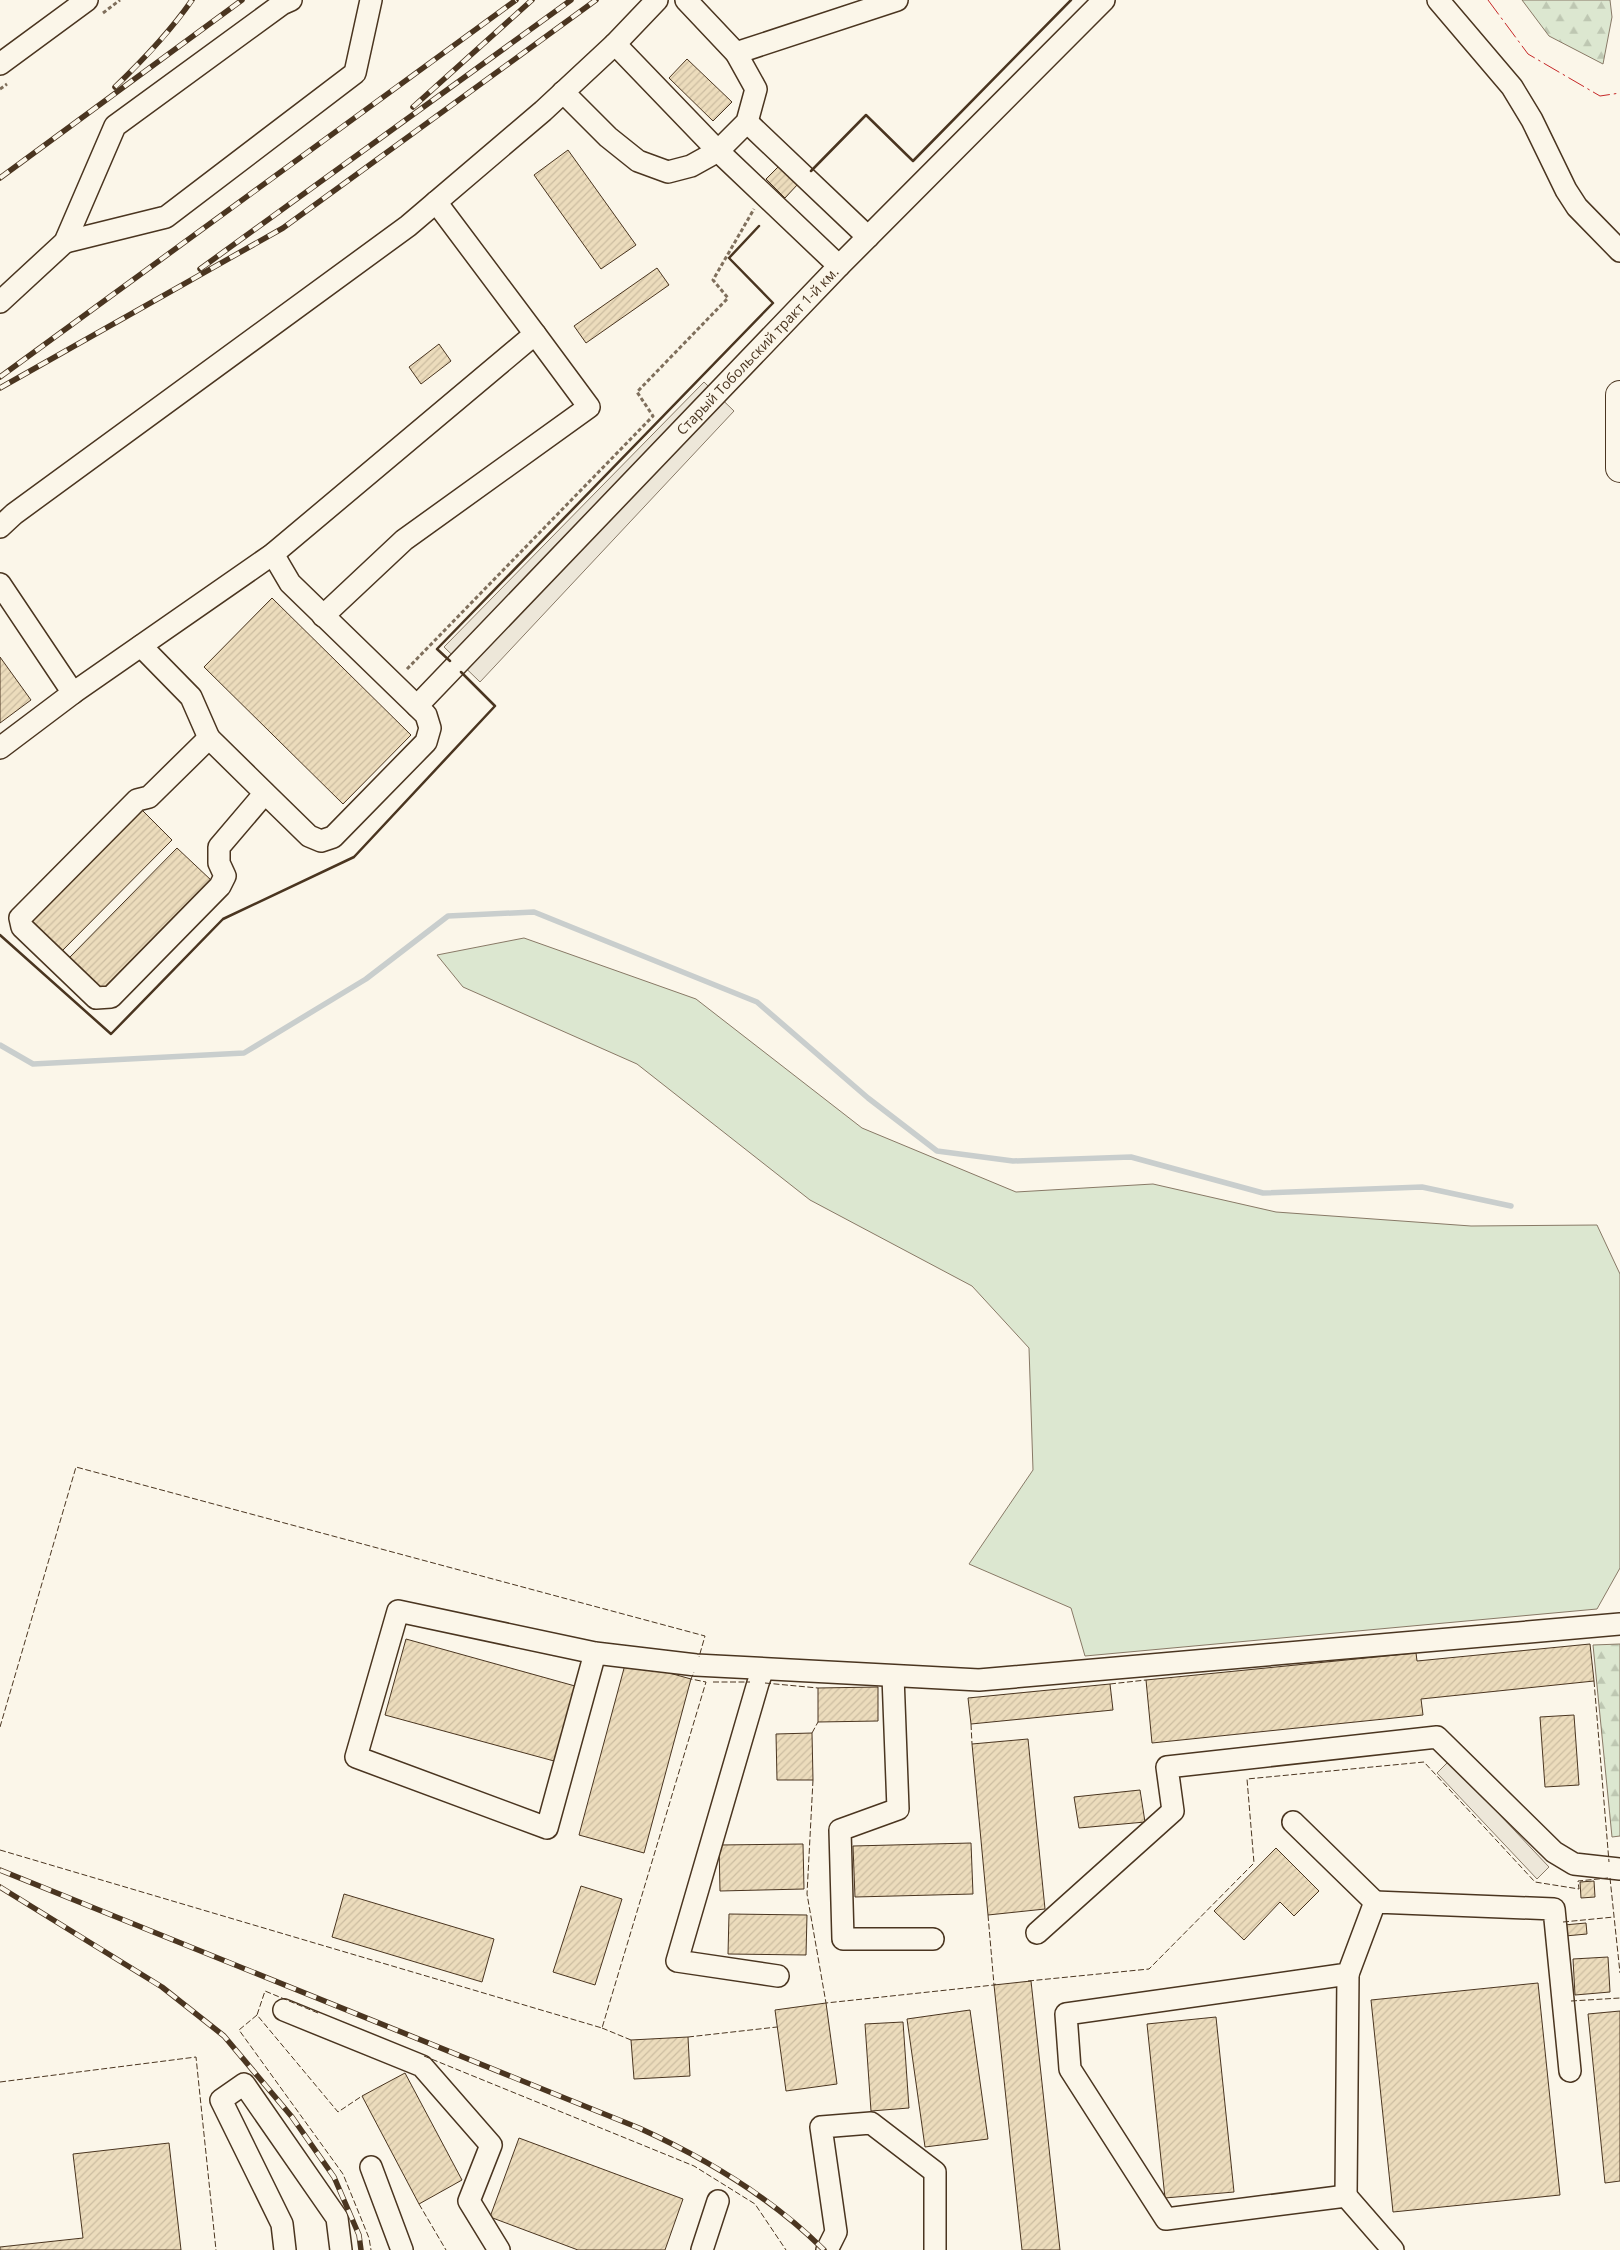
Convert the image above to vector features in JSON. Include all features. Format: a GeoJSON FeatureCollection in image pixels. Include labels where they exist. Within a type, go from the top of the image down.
{"type":"FeatureCollection","features":[{"type":"Feature","properties":{"kind":"main road"},"geometry":{"type":"LineString","coordinates":[[1620,395],[1620,468]]}},
{"type":"Feature","properties":{"kind":"lane"},"geometry":{"type":"LineString","coordinates":[[0,302],[64,242],[115,126],[282,4],[291,0]]}},
{"type":"Feature","properties":{"kind":"lane"},"geometry":{"type":"LineString","coordinates":[[64,242],[166,217],[355,73],[372,0]]}},
{"type":"Feature","properties":{"kind":"lane"},"geometry":{"type":"LineString","coordinates":[[0,527],[30,502],[408,226],[563,92],[615,44],[657,0]]}},
{"type":"Feature","properties":{"kind":"lane"},"geometry":{"type":"LineString","coordinates":[[563,92],[608,137],[638,161],[668,172],[691,166],[718,151],[747,122],[756,89],[736,53],[686,0]]}},
{"type":"Feature","properties":{"kind":"lane"},"geometry":{"type":"LineString","coordinates":[[736,53],[897,0]]}},
{"type":"Feature","properties":{"kind":"lane","name":"Старый Тобольский тракт 1-й км."},"geometry":{"type":"LineString","coordinates":[[417,706],[839,266],[1104,0]]}},
{"type":"Feature","properties":{"kind":"lane"},"geometry":{"type":"LineString","coordinates":[[1438,0],[1512,88],[1532,120],[1566,190],[1577,207],[1620,251]]}},
{"type":"Feature","properties":{"kind":"lane"},"geometry":{"type":"LineString","coordinates":[[0,64],[74,4]]}},
{"type":"Feature","properties":{"kind":"lane"},"geometry":{"type":"LineString","coordinates":[[615,44],[718,151],[839,266]]}},
{"type":"Feature","properties":{"kind":"lane"},"geometry":{"type":"LineString","coordinates":[[747,122],[868,237]]}},
{"type":"Feature","properties":{"kind":"lane"},"geometry":{"type":"LineString","coordinates":[[323,616],[404,540],[589,407],[436,202]]}},
{"type":"Feature","properties":{"kind":"lane"},"geometry":{"type":"LineString","coordinates":[[0,748],[73,693],[274,554],[535,334]]}},
{"type":"Feature","properties":{"kind":"lane"},"geometry":{"type":"LineString","coordinates":[[141,646],[191,697],[209,738],[264,793],[309,836],[320,841],[332,837],[426,742],[430,728],[426,715],[290,583],[274,554]]}},
{"type":"Feature","properties":{"kind":"lane"},"geometry":{"type":"LineString","coordinates":[[0,584],[73,693]]}},
{"type":"Feature","properties":{"kind":"lane"},"geometry":{"type":"LineString","coordinates":[[209,738],[149,797],[137,800],[20,918],[22,927],[96,998],[111,997],[220,886],[225,876],[219,863],[219,847],[264,793]]}},
{"type":"Feature","properties":{"kind":"lane"},"geometry":{"type":"LineString","coordinates":[[595,1652],[547,1828],[356,1757],[398,1611],[595,1652],[696,1665],[979,1680],[1620,1624]]}},
{"type":"Feature","properties":{"kind":"lane"},"geometry":{"type":"LineString","coordinates":[[764,1669],[758,1682],[677,1961],[778,1976]]}},
{"type":"Feature","properties":{"kind":"lane"},"geometry":{"type":"LineString","coordinates":[[893,1676],[898,1809],[840,1830],[842,1939],[933,1939]]}},
{"type":"Feature","properties":{"kind":"lane"},"geometry":{"type":"LineString","coordinates":[[1037,1934],[1172,1811],[1167,1767],[1427,1738],[1436,1737],[1554,1852],[1574,1864],[1620,1869]]}},
{"type":"Feature","properties":{"kind":"lane"},"geometry":{"type":"LineString","coordinates":[[1294,1822],[1375,1902],[1554,1909],[1570,2071]]}},
{"type":"Feature","properties":{"kind":"lane"},"geometry":{"type":"LineString","coordinates":[[1375,1902],[1348,1974],[1346,2196],[1393,2250]]}},
{"type":"Feature","properties":{"kind":"lane"},"geometry":{"type":"LineString","coordinates":[[1346,2196],[1166,2219],[1070,2069],[1066,2014],[1348,1974]]}},
{"type":"Feature","properties":{"kind":"lane"},"geometry":{"type":"LineString","coordinates":[[284,2010],[422,2066],[491,2145],[468,2201],[499,2250]]}},
{"type":"Feature","properties":{"kind":"lane"},"geometry":{"type":"LineString","coordinates":[[285,2250],[282,2224],[221,2100],[244,2084],[336,2218],[342,2250]]}},
{"type":"Feature","properties":{"kind":"lane"},"geometry":{"type":"LineString","coordinates":[[827,2250],[836,2232],[821,2127],[871,2123],[935,2172],[935,2250]]}},
{"type":"Feature","properties":{"kind":"lane"},"geometry":{"type":"LineString","coordinates":[[371,2166],[402,2250]]}},
{"type":"Feature","properties":{"kind":"lane"},"geometry":{"type":"LineString","coordinates":[[702,2250],[718,2201]]}},
{"type":"Feature","properties":{"kind":"path"},"geometry":{"type":"LineString","coordinates":[[393,683],[653,416],[637,392],[728,298],[713,280],[763,194]]}},
{"type":"Feature","properties":{"kind":"green space"},"geometry":{"type":"Polygon","coordinates":[[[1522,0],[1610,0],[1612,17],[1603,64],[1549,36],[1522,0]]]}},
{"type":"Feature","properties":{"kind":"green space"},"geometry":{"type":"Polygon","coordinates":[[[524,938],[696,999],[862,1128],[1016,1192],[1153,1184],[1276,1212],[1471,1226],[1597,1225],[1620,1274],[1620,1568],[1597,1609],[1085,1656],[1071,1608],[969,1564],[1033,1470],[1029,1348],[972,1286],[810,1200],[637,1064],[463,987],[437,955],[524,938]]]}},
{"type":"Feature","properties":{"kind":"green space"},"geometry":{"type":"Polygon","coordinates":[[[1620,1644],[1620,1836],[1612,1837],[1593,1645],[1620,1644]]]}},
{"type":"Feature","properties":{"kind":"shaded area"},"geometry":{"type":"Polygon","coordinates":[[[704,382],[734,411],[480,682],[444,647],[704,382]]]}},
{"type":"Feature","properties":{"kind":"shaded area"},"geometry":{"type":"Polygon","coordinates":[[[1449,1761],[1549,1867],[1537,1879],[1437,1773],[1449,1761]]]}},
{"type":"Feature","properties":{"kind":"building"},"geometry":{"type":"Polygon","coordinates":[[[687,59],[732,102],[713,121],[669,78],[687,59]]]}},
{"type":"Feature","properties":{"kind":"building"},"geometry":{"type":"Polygon","coordinates":[[[568,150],[636,245],[601,269],[534,175],[568,150]]]}},
{"type":"Feature","properties":{"kind":"building"},"geometry":{"type":"Polygon","coordinates":[[[779,166],[798,184],[785,198],[766,179],[779,166]]]}},
{"type":"Feature","properties":{"kind":"building"},"geometry":{"type":"Polygon","coordinates":[[[657,268],[669,285],[586,343],[574,326],[657,268]]]}},
{"type":"Feature","properties":{"kind":"building"},"geometry":{"type":"Polygon","coordinates":[[[439,344],[451,361],[421,384],[409,367],[439,344]]]}},
{"type":"Feature","properties":{"kind":"building"},"geometry":{"type":"Polygon","coordinates":[[[272,598],[411,735],[343,804],[204,667],[272,598]]]}},
{"type":"Feature","properties":{"kind":"building"},"geometry":{"type":"Polygon","coordinates":[[[0,657],[31,700],[0,723],[0,657]]]}},
{"type":"Feature","properties":{"kind":"building"},"geometry":{"type":"Polygon","coordinates":[[[138,806],[172,840],[62,951],[28,917],[138,806]]]}},
{"type":"Feature","properties":{"kind":"building"},"geometry":{"type":"Polygon","coordinates":[[[177,848],[212,881],[103,992],[69,958],[177,848]]]}},
{"type":"Feature","properties":{"kind":"building"},"geometry":{"type":"Polygon","coordinates":[[[406,1639],[575,1686],[554,1761],[385,1715],[406,1639]]]}},
{"type":"Feature","properties":{"kind":"building"},"geometry":{"type":"Polygon","coordinates":[[[1590,1644],[1594,1681],[1421,1699],[1423,1715],[1152,1743],[1146,1680],[1416,1653],[1417,1661],[1590,1644]]]}},
{"type":"Feature","properties":{"kind":"building"},"geometry":{"type":"Polygon","coordinates":[[[626,1661],[691,1679],[644,1853],[579,1835],[626,1661]]]}},
{"type":"Feature","properties":{"kind":"building"},"geometry":{"type":"Polygon","coordinates":[[[1110,1684],[1113,1710],[971,1724],[968,1698],[1110,1684]]]}},
{"type":"Feature","properties":{"kind":"building"},"geometry":{"type":"Polygon","coordinates":[[[878,1687],[878,1721],[818,1722],[818,1688],[878,1687]]]}},
{"type":"Feature","properties":{"kind":"building"},"geometry":{"type":"Polygon","coordinates":[[[1574,1715],[1579,1785],[1545,1787],[1540,1717],[1574,1715]]]}},
{"type":"Feature","properties":{"kind":"building"},"geometry":{"type":"Polygon","coordinates":[[[812,1733],[813,1780],[777,1780],[776,1734],[812,1733]]]}},
{"type":"Feature","properties":{"kind":"building"},"geometry":{"type":"Polygon","coordinates":[[[1028,1739],[1045,1909],[988,1915],[972,1744],[1028,1739]]]}},
{"type":"Feature","properties":{"kind":"building"},"geometry":{"type":"Polygon","coordinates":[[[1140,1790],[1145,1822],[1079,1828],[1074,1797],[1140,1790]]]}},
{"type":"Feature","properties":{"kind":"building"},"geometry":{"type":"Polygon","coordinates":[[[971,1843],[973,1894],[855,1897],[853,1846],[971,1843]]]}},
{"type":"Feature","properties":{"kind":"building"},"geometry":{"type":"Polygon","coordinates":[[[803,1844],[804,1889],[720,1891],[719,1845],[803,1844]]]}},
{"type":"Feature","properties":{"kind":"building"},"geometry":{"type":"Polygon","coordinates":[[[1276,1848],[1319,1891],[1294,1916],[1280,1902],[1244,1940],[1214,1911],[1276,1848]]]}},
{"type":"Feature","properties":{"kind":"building"},"geometry":{"type":"Polygon","coordinates":[[[1594,1881],[1595,1897],[1581,1898],[1580,1882],[1594,1881]]]}},
{"type":"Feature","properties":{"kind":"building"},"geometry":{"type":"Polygon","coordinates":[[[581,1886],[622,1899],[595,1985],[553,1972],[581,1886]]]}},
{"type":"Feature","properties":{"kind":"building"},"geometry":{"type":"Polygon","coordinates":[[[344,1894],[494,1939],[482,1982],[332,1937],[344,1894]]]}},
{"type":"Feature","properties":{"kind":"building"},"geometry":{"type":"Polygon","coordinates":[[[729,1914],[807,1915],[806,1955],[728,1954],[729,1914]]]}},
{"type":"Feature","properties":{"kind":"building"},"geometry":{"type":"Polygon","coordinates":[[[1586,1923],[1587,1934],[1565,1936],[1564,1925],[1586,1923]]]}},
{"type":"Feature","properties":{"kind":"building"},"geometry":{"type":"Polygon","coordinates":[[[1608,1957],[1610,1992],[1575,1995],[1573,1959],[1608,1957]]]}},
{"type":"Feature","properties":{"kind":"building"},"geometry":{"type":"Polygon","coordinates":[[[1031,1981],[1060,2250],[1022,2250],[994,1985],[1031,1981]]]}},
{"type":"Feature","properties":{"kind":"building"},"geometry":{"type":"Polygon","coordinates":[[[1538,1983],[1560,2195],[1393,2212],[1371,2000],[1538,1983]]]}},
{"type":"Feature","properties":{"kind":"building"},"geometry":{"type":"Polygon","coordinates":[[[826,2003],[837,2084],[786,2091],[775,2010],[826,2003]]]}},
{"type":"Feature","properties":{"kind":"building"},"geometry":{"type":"Polygon","coordinates":[[[970,2010],[988,2139],[925,2147],[907,2019],[970,2010]]]}},
{"type":"Feature","properties":{"kind":"building"},"geometry":{"type":"Polygon","coordinates":[[[1620,2011],[1620,2181],[1605,2183],[1588,2014],[1620,2011]]]}},
{"type":"Feature","properties":{"kind":"building"},"geometry":{"type":"Polygon","coordinates":[[[1216,2017],[1234,2192],[1165,2198],[1147,2024],[1216,2017]]]}},
{"type":"Feature","properties":{"kind":"building"},"geometry":{"type":"Polygon","coordinates":[[[903,2022],[909,2108],[871,2111],[865,2024],[903,2022]]]}},
{"type":"Feature","properties":{"kind":"building"},"geometry":{"type":"Polygon","coordinates":[[[688,2037],[690,2076],[634,2079],[631,2040],[688,2037]]]}},
{"type":"Feature","properties":{"kind":"building"},"geometry":{"type":"Polygon","coordinates":[[[405,2073],[462,2180],[419,2204],[362,2096],[405,2073]]]}},
{"type":"Feature","properties":{"kind":"building"},"geometry":{"type":"Polygon","coordinates":[[[519,2138],[683,2199],[665,2250],[578,2250],[490,2217],[519,2138]]]}},
{"type":"Feature","properties":{"kind":"building"},"geometry":{"type":"Polygon","coordinates":[[[169,2143],[181,2250],[0,2250],[0,2247],[83,2238],[73,2154],[169,2143]]]}},
{"type":"Feature","properties":{"kind":"waterway"},"geometry":{"type":"LineString","coordinates":[[0,1045],[33,1064],[244,1053],[366,979],[448,916],[534,912],[757,1002],[868,1098],[937,1151],[1013,1161],[1131,1157],[1263,1193],[1422,1187],[1511,1206]]}},
{"type":"Feature","properties":{"kind":"railway"},"geometry":{"type":"LineString","coordinates":[[115,87],[156,45],[192,0]]}},
{"type":"Feature","properties":{"kind":"railway"},"geometry":{"type":"LineString","coordinates":[[0,178],[242,0]]}},
{"type":"Feature","properties":{"kind":"railway"},"geometry":{"type":"LineString","coordinates":[[0,377],[516,0]]}},
{"type":"Feature","properties":{"kind":"railway"},"geometry":{"type":"LineString","coordinates":[[413,107],[532,0]]}},
{"type":"Feature","properties":{"kind":"railway"},"geometry":{"type":"LineString","coordinates":[[200,269],[571,0]]}},
{"type":"Feature","properties":{"kind":"railway"},"geometry":{"type":"LineString","coordinates":[[0,388],[283,228],[596,0]]}},
{"type":"Feature","properties":{"kind":"railway"},"geometry":{"type":"LineString","coordinates":[[0,1870],[639,2128],[713,2166],[760,2196],[804,2231],[824,2250]]}},
{"type":"Feature","properties":{"kind":"railway"},"geometry":{"type":"LineString","coordinates":[[0,1887],[162,1987],[224,2036],[292,2117],[334,2177],[359,2235],[361,2250]]}},
{"type":"Feature","properties":{"kind":"fence"},"geometry":{"type":"LineString","coordinates":[[0,1727],[76,1467],[705,1636],[699,1657]]}},
{"type":"Feature","properties":{"kind":"fence"},"geometry":{"type":"LineString","coordinates":[[0,1850],[602,2028],[706,1682],[691,1679],[694,1672]]}},
{"type":"Feature","properties":{"kind":"fence"},"geometry":{"type":"LineString","coordinates":[[1110,1684],[1146,1680]]}},
{"type":"Feature","properties":{"kind":"fence"},"geometry":{"type":"LineString","coordinates":[[1594,1681],[1609,1862]]}},
{"type":"Feature","properties":{"kind":"fence"},"geometry":{"type":"LineString","coordinates":[[713,1682],[750,1682]]}},
{"type":"Feature","properties":{"kind":"fence"},"geometry":{"type":"LineString","coordinates":[[765,1683],[818,1688]]}},
{"type":"Feature","properties":{"kind":"fence"},"geometry":{"type":"LineString","coordinates":[[812,1733],[818,1722]]}},
{"type":"Feature","properties":{"kind":"fence"},"geometry":{"type":"LineString","coordinates":[[971,1724],[972,1744]]}},
{"type":"Feature","properties":{"kind":"fence"},"geometry":{"type":"LineString","coordinates":[[1028,1981],[1149,1969],[1254,1863],[1247,1779],[1424,1762],[1535,1882],[1579,1889],[1578,1881],[1608,1878]]}},
{"type":"Feature","properties":{"kind":"fence"},"geometry":{"type":"LineString","coordinates":[[813,1780],[807,1894],[826,2003],[994,1985]]}},
{"type":"Feature","properties":{"kind":"fence"},"geometry":{"type":"LineString","coordinates":[[1610,1878],[1620,1973]]}},
{"type":"Feature","properties":{"kind":"fence"},"geometry":{"type":"LineString","coordinates":[[988,1915],[994,1985],[996,1984]]}},
{"type":"Feature","properties":{"kind":"fence"},"geometry":{"type":"LineString","coordinates":[[1563,1922],[1614,1917]]}},
{"type":"Feature","properties":{"kind":"fence"},"geometry":{"type":"LineString","coordinates":[[318,2013],[265,1991],[257,2015],[338,2112],[362,2096]]}},
{"type":"Feature","properties":{"kind":"fence"},"geometry":{"type":"LineString","coordinates":[[1571,2001],[1620,1998]]}},
{"type":"Feature","properties":{"kind":"fence"},"geometry":{"type":"LineString","coordinates":[[257,2015],[239,2030],[343,2174],[369,2238],[371,2250]]}},
{"type":"Feature","properties":{"kind":"fence"},"geometry":{"type":"LineString","coordinates":[[688,2037],[777,2027]]}},
{"type":"Feature","properties":{"kind":"fence"},"geometry":{"type":"LineString","coordinates":[[602,2028],[631,2040]]}},
{"type":"Feature","properties":{"kind":"fence"},"geometry":{"type":"LineString","coordinates":[[424,2056],[694,2166],[755,2204],[786,2250]]}},
{"type":"Feature","properties":{"kind":"fence"},"geometry":{"type":"LineString","coordinates":[[0,2082],[196,2057],[216,2250]]}},
{"type":"Feature","properties":{"kind":"fence"},"geometry":{"type":"LineString","coordinates":[[419,2204],[446,2250]]}},
{"type":"Feature","properties":{"kind":"wall"},"geometry":{"type":"LineString","coordinates":[[811,171],[866,115],[913,161],[1071,0]]}},
{"type":"Feature","properties":{"kind":"wall"},"geometry":{"type":"LineString","coordinates":[[450,661],[437,649],[773,303],[729,258],[759,226]]}},
{"type":"Feature","properties":{"kind":"wall"},"geometry":{"type":"LineString","coordinates":[[0,935],[111,1034],[223,919],[354,857],[495,706],[461,672]]}},
{"type":"Feature","properties":{"kind":"power"},"geometry":{"type":"LineString","coordinates":[[1488,0],[1528,54],[1600,96],[1620,93]]}}]}
